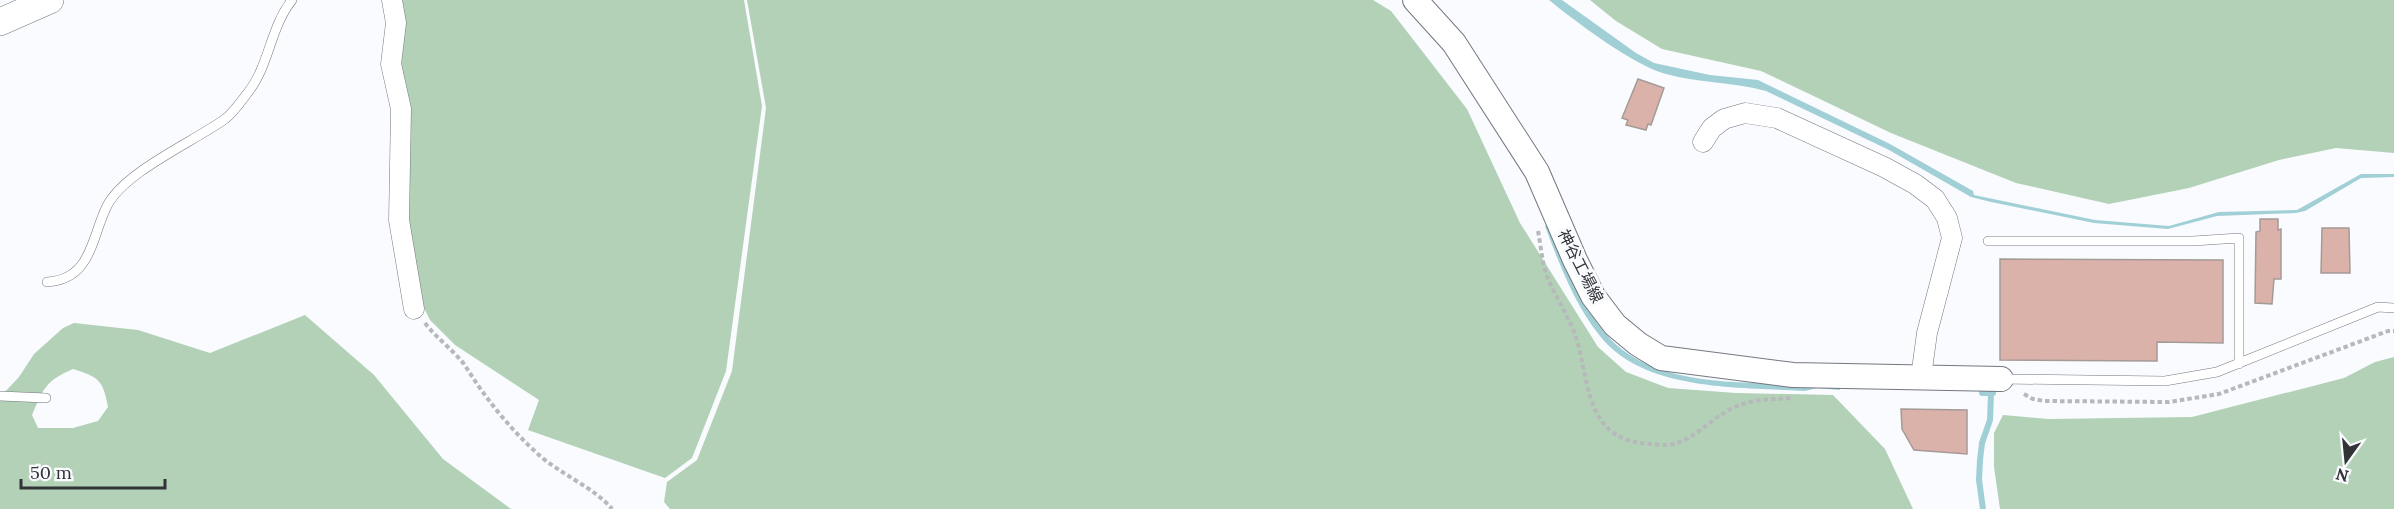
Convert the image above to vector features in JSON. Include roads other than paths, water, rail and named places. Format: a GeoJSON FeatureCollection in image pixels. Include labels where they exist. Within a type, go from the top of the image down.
{"type":"FeatureCollection","features":[{"type":"Feature","properties":{"kind":"main road"},"geometry":{"type":"LineString","coordinates":[[0,22],[50,0]]}},
{"type":"Feature","properties":{"kind":"street"},"geometry":{"type":"LineString","coordinates":[[392,0],[396,23],[391,64],[401,109],[399,220],[414,309]]}},
{"type":"Feature","properties":{"kind":"street","name":"神谷工場線"},"geometry":{"type":"LineString","coordinates":[[1415,0],[1454,43],[1538,172],[1575,260],[1593,296],[1615,325],[1638,344],[1661,358],[1793,375],[2001,379]]}},
{"type":"Feature","properties":{"kind":"street"},"geometry":{"type":"LineString","coordinates":[[1703,142],[1712,128],[1724,119],[1745,112],[1777,118],[1884,167],[1915,184],[1935,200],[1947,218],[1952,238],[1928,333],[1921,377]]}},
{"type":"Feature","properties":{"kind":"lane"},"geometry":{"type":"LineString","coordinates":[[47,282],[63,281],[79,270],[96,238],[108,204],[128,181],[227,118],[251,89],[292,0]]}},
{"type":"Feature","properties":{"kind":"lane"},"geometry":{"type":"LineString","coordinates":[[1988,241],[2181,241],[2239,238],[2239,364]]}},
{"type":"Feature","properties":{"kind":"lane"},"geometry":{"type":"LineString","coordinates":[[2001,379],[2165,381],[2217,372],[2378,307],[2394,308]]}},
{"type":"Feature","properties":{"kind":"lane"},"geometry":{"type":"LineString","coordinates":[[0,396],[46,398]]}},
{"type":"Feature","properties":{"kind":"water"},"geometry":{"type":"Polygon","coordinates":[[[1549,0],[1562,0],[1636,53],[1654,63],[1710,75],[1758,80],[1890,144],[1973,191],[1974,195],[2095,220],[2169,226],[2219,212],[2297,210],[2361,174],[2394,174],[2394,177],[2361,178],[2305,211],[2217,216],[2168,229],[2094,223],[1991,202],[1971,197],[1889,150],[1766,91],[1678,77],[1653,69],[1605,42],[1549,0]]]}},
{"type":"Feature","properties":{"kind":"water"},"geometry":{"type":"Polygon","coordinates":[[[1549,223],[1573,280],[1588,308],[1605,333],[1627,353],[1653,367],[1682,375],[1747,383],[1839,385],[1840,390],[1817,388],[1805,391],[1724,387],[1667,377],[1642,368],[1619,354],[1600,336],[1582,311],[1545,226],[1549,223]]]}},
{"type":"Feature","properties":{"kind":"waterway"},"geometry":{"type":"LineString","coordinates":[[1982,393],[1993,393]]}},
{"type":"Feature","properties":{"kind":"waterway"},"geometry":{"type":"LineString","coordinates":[[1983,509],[1979,480],[1980,460],[1982,443],[1990,420],[1991,393]]}}]}
